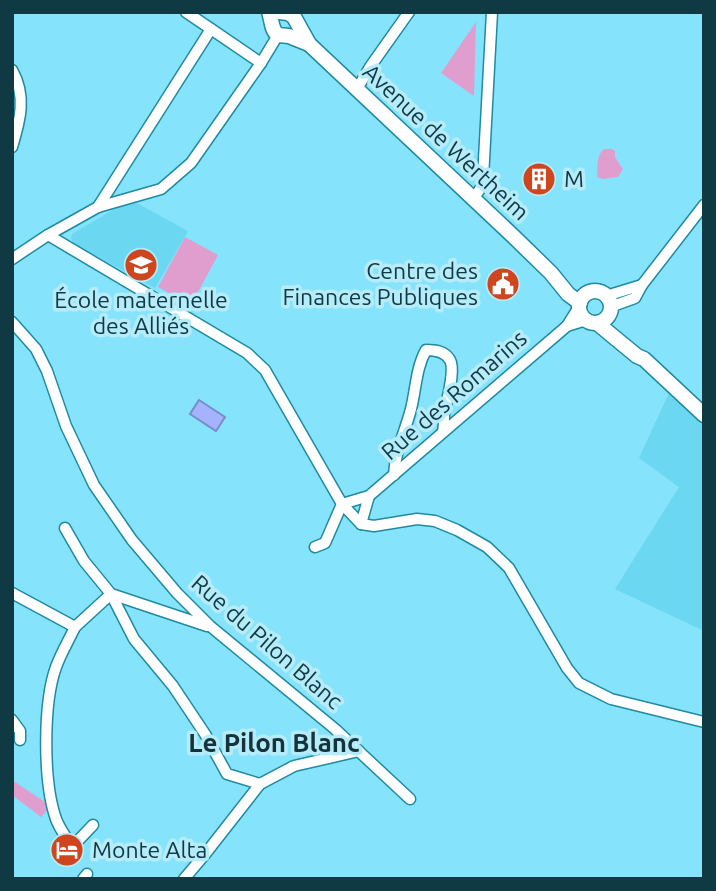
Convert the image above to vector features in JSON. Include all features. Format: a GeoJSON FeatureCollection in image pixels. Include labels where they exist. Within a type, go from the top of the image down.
{"type":"FeatureCollection","features":[{"type":"Feature","properties":{"kind":"street"},"geometry":{"type":"LineString","coordinates":[[186,12],[261,63]]}},
{"type":"Feature","properties":{"kind":"street"},"geometry":{"type":"LineString","coordinates":[[357,89],[409,12]]}},
{"type":"Feature","properties":{"kind":"street"},"geometry":{"type":"LineString","coordinates":[[474,198],[482,186],[483,178],[492,12]]}},
{"type":"Feature","properties":{"kind":"street"},"geometry":{"type":"LineString","coordinates":[[12,259],[98,207],[160,189],[191,163],[261,63],[283,20]]}},
{"type":"Feature","properties":{"kind":"street","name":"Avenue de Wertheim"},"geometry":{"type":"LineString","coordinates":[[283,20],[551,273],[594,308],[637,356],[704,415]]}},
{"type":"Feature","properties":{"kind":"street"},"geometry":{"type":"LineString","coordinates":[[98,207],[211,29]]}},
{"type":"Feature","properties":{"kind":"street"},"geometry":{"type":"LineString","coordinates":[[12,71],[20,87],[22,101],[12,148]]}},
{"type":"Feature","properties":{"kind":"street"},"geometry":{"type":"LineString","coordinates":[[594,308],[635,298],[642,285],[704,205]]}},
{"type":"Feature","properties":{"kind":"street"},"geometry":{"type":"LineString","coordinates":[[48,235],[247,353],[265,370],[342,504],[361,524],[374,526],[417,519],[435,521],[473,538],[509,568],[567,668],[579,682],[611,699],[704,722]]}},
{"type":"Feature","properties":{"kind":"street","name":"Rue des Romarins"},"geometry":{"type":"LineString","coordinates":[[369,496],[567,326],[594,308]]}},
{"type":"Feature","properties":{"kind":"street","name":"Rue du Pilon Blanc"},"geometry":{"type":"LineString","coordinates":[[12,322],[36,349],[47,371],[66,426],[94,485],[132,540],[209,626],[325,720],[410,799]]}},
{"type":"Feature","properties":{"kind":"street"},"geometry":{"type":"LineString","coordinates":[[394,475],[395,459],[417,383],[419,361],[426,350],[438,350],[449,358],[452,364],[443,432]]}},
{"type":"Feature","properties":{"kind":"street"},"geometry":{"type":"LineString","coordinates":[[315,547],[325,543],[342,504],[369,496]]}},
{"type":"Feature","properties":{"kind":"street"},"geometry":{"type":"LineString","coordinates":[[361,524],[369,496]]}},
{"type":"Feature","properties":{"kind":"street"},"geometry":{"type":"LineString","coordinates":[[65,528],[84,561],[111,594],[134,639],[173,686],[205,734],[227,774],[260,784]]}},
{"type":"Feature","properties":{"kind":"street"},"geometry":{"type":"LineString","coordinates":[[12,593],[75,628]]}},
{"type":"Feature","properties":{"kind":"street"},"geometry":{"type":"LineString","coordinates":[[111,594],[209,626]]}},
{"type":"Feature","properties":{"kind":"street"},"geometry":{"type":"LineString","coordinates":[[93,825],[72,847],[56,820],[49,785],[46,733],[55,668],[75,628],[111,594]]}},
{"type":"Feature","properties":{"kind":"street"},"geometry":{"type":"LineString","coordinates":[[12,720],[20,731],[20,740]]}},
{"type":"Feature","properties":{"kind":"street"},"geometry":{"type":"LineString","coordinates":[[184,879],[260,784],[294,766],[359,751]]}},
{"type":"Feature","properties":{"kind":"shaded area"},"geometry":{"type":"Polygon","coordinates":[[[476,22],[474,96],[441,73],[476,22]]]}},
{"type":"Feature","properties":{"kind":"shaded area"},"geometry":{"type":"Polygon","coordinates":[[[604,149],[615,151],[615,157],[623,169],[618,177],[597,177],[599,158],[604,149]]]}},
{"type":"Feature","properties":{"kind":"shaded area","name":"École maternelle des Alliés"},"geometry":{"type":"Polygon","coordinates":[[[135,202],[188,231],[155,288],[73,243],[71,238],[72,234],[121,205],[135,202]]]}},
{"type":"Feature","properties":{"kind":"shaded area"},"geometry":{"type":"Polygon","coordinates":[[[185,237],[218,255],[191,305],[158,287],[185,237]]]}},
{"type":"Feature","properties":{"kind":"shaded area"},"geometry":{"type":"Polygon","coordinates":[[[670,391],[704,426],[704,631],[615,589],[679,487],[639,458],[670,391]]]}},
{"type":"Feature","properties":{"kind":"shaded area"},"geometry":{"type":"Polygon","coordinates":[[[199,400],[225,417],[216,431],[190,414],[199,400]]]}},
{"type":"Feature","properties":{"kind":"shaded area"},"geometry":{"type":"Polygon","coordinates":[[[12,780],[45,802],[47,810],[41,817],[12,795],[12,780]]]}},
{"type":"Feature","properties":{"kind":"place","name":"M"},"geometry":{"type":"Point","coordinates":[539,179]}},
{"type":"Feature","properties":{"kind":"place","name":"École maternelle des Alliés"},"geometry":{"type":"Point","coordinates":[141,265]}},
{"type":"Feature","properties":{"kind":"place","name":"Centre des Finances Publiques"},"geometry":{"type":"Point","coordinates":[503,284]}},
{"type":"Feature","properties":{"kind":"place","name":"Monte Alta"},"geometry":{"type":"Point","coordinates":[67,850]}},
{"type":"Feature","properties":{"kind":"district","name":"Le Pilon Blanc"},"geometry":{"type":"Point","coordinates":[274,743]}}]}
